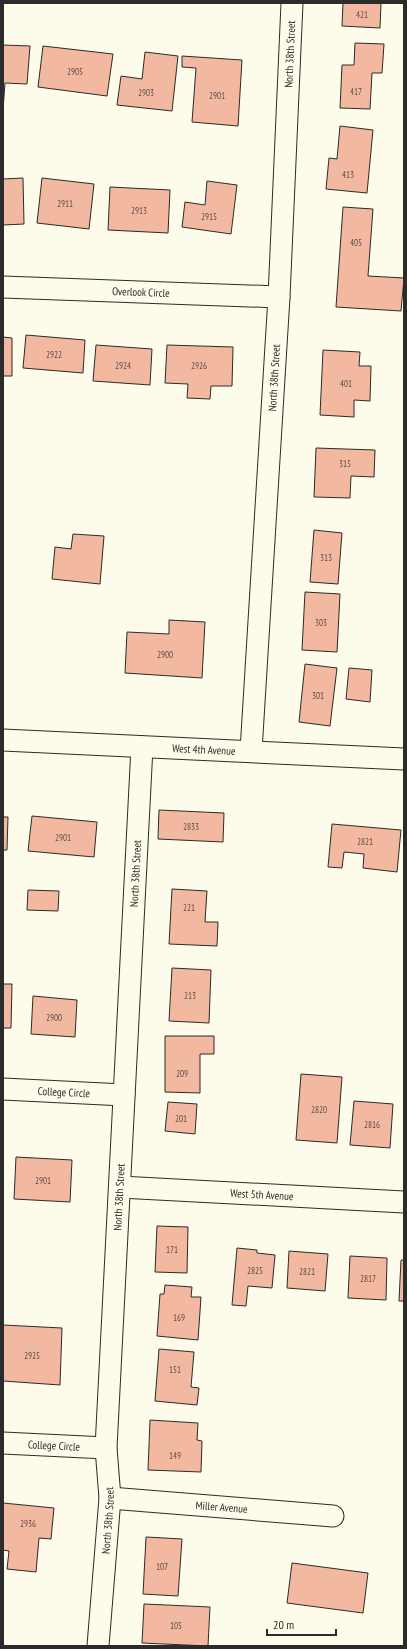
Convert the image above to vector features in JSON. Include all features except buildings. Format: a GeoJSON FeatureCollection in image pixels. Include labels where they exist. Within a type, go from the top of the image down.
{"type":"FeatureCollection","features":[{"type":"Feature","properties":{"kind":"street","name":"North 38th Street"},"geometry":{"type":"LineString","coordinates":[[251,751],[279,296],[292,3]]}},
{"type":"Feature","properties":{"kind":"street","name":"Overlook Circle"},"geometry":{"type":"LineString","coordinates":[[3,287],[279,296]]}},
{"type":"Feature","properties":{"kind":"street","name":"West 4th Avenue"},"geometry":{"type":"LineString","coordinates":[[3,740],[404,759]]}},
{"type":"Feature","properties":{"kind":"street","name":"North 38th Street"},"geometry":{"type":"LineString","coordinates":[[98,1646],[110,1498],[106,1448],[142,747]]}},
{"type":"Feature","properties":{"kind":"street","name":"College Circle"},"geometry":{"type":"LineString","coordinates":[[3,1088],[124,1095]]}},
{"type":"Feature","properties":{"kind":"street","name":"West 5th Avenue"},"geometry":{"type":"LineString","coordinates":[[120,1187],[404,1202]]}},
{"type":"Feature","properties":{"kind":"street","name":"College Circle"},"geometry":{"type":"LineString","coordinates":[[3,1443],[106,1448]]}},
{"type":"Feature","properties":{"kind":"street","name":"Miller Avenue"},"geometry":{"type":"LineString","coordinates":[[110,1498],[333,1516]]}}]}
